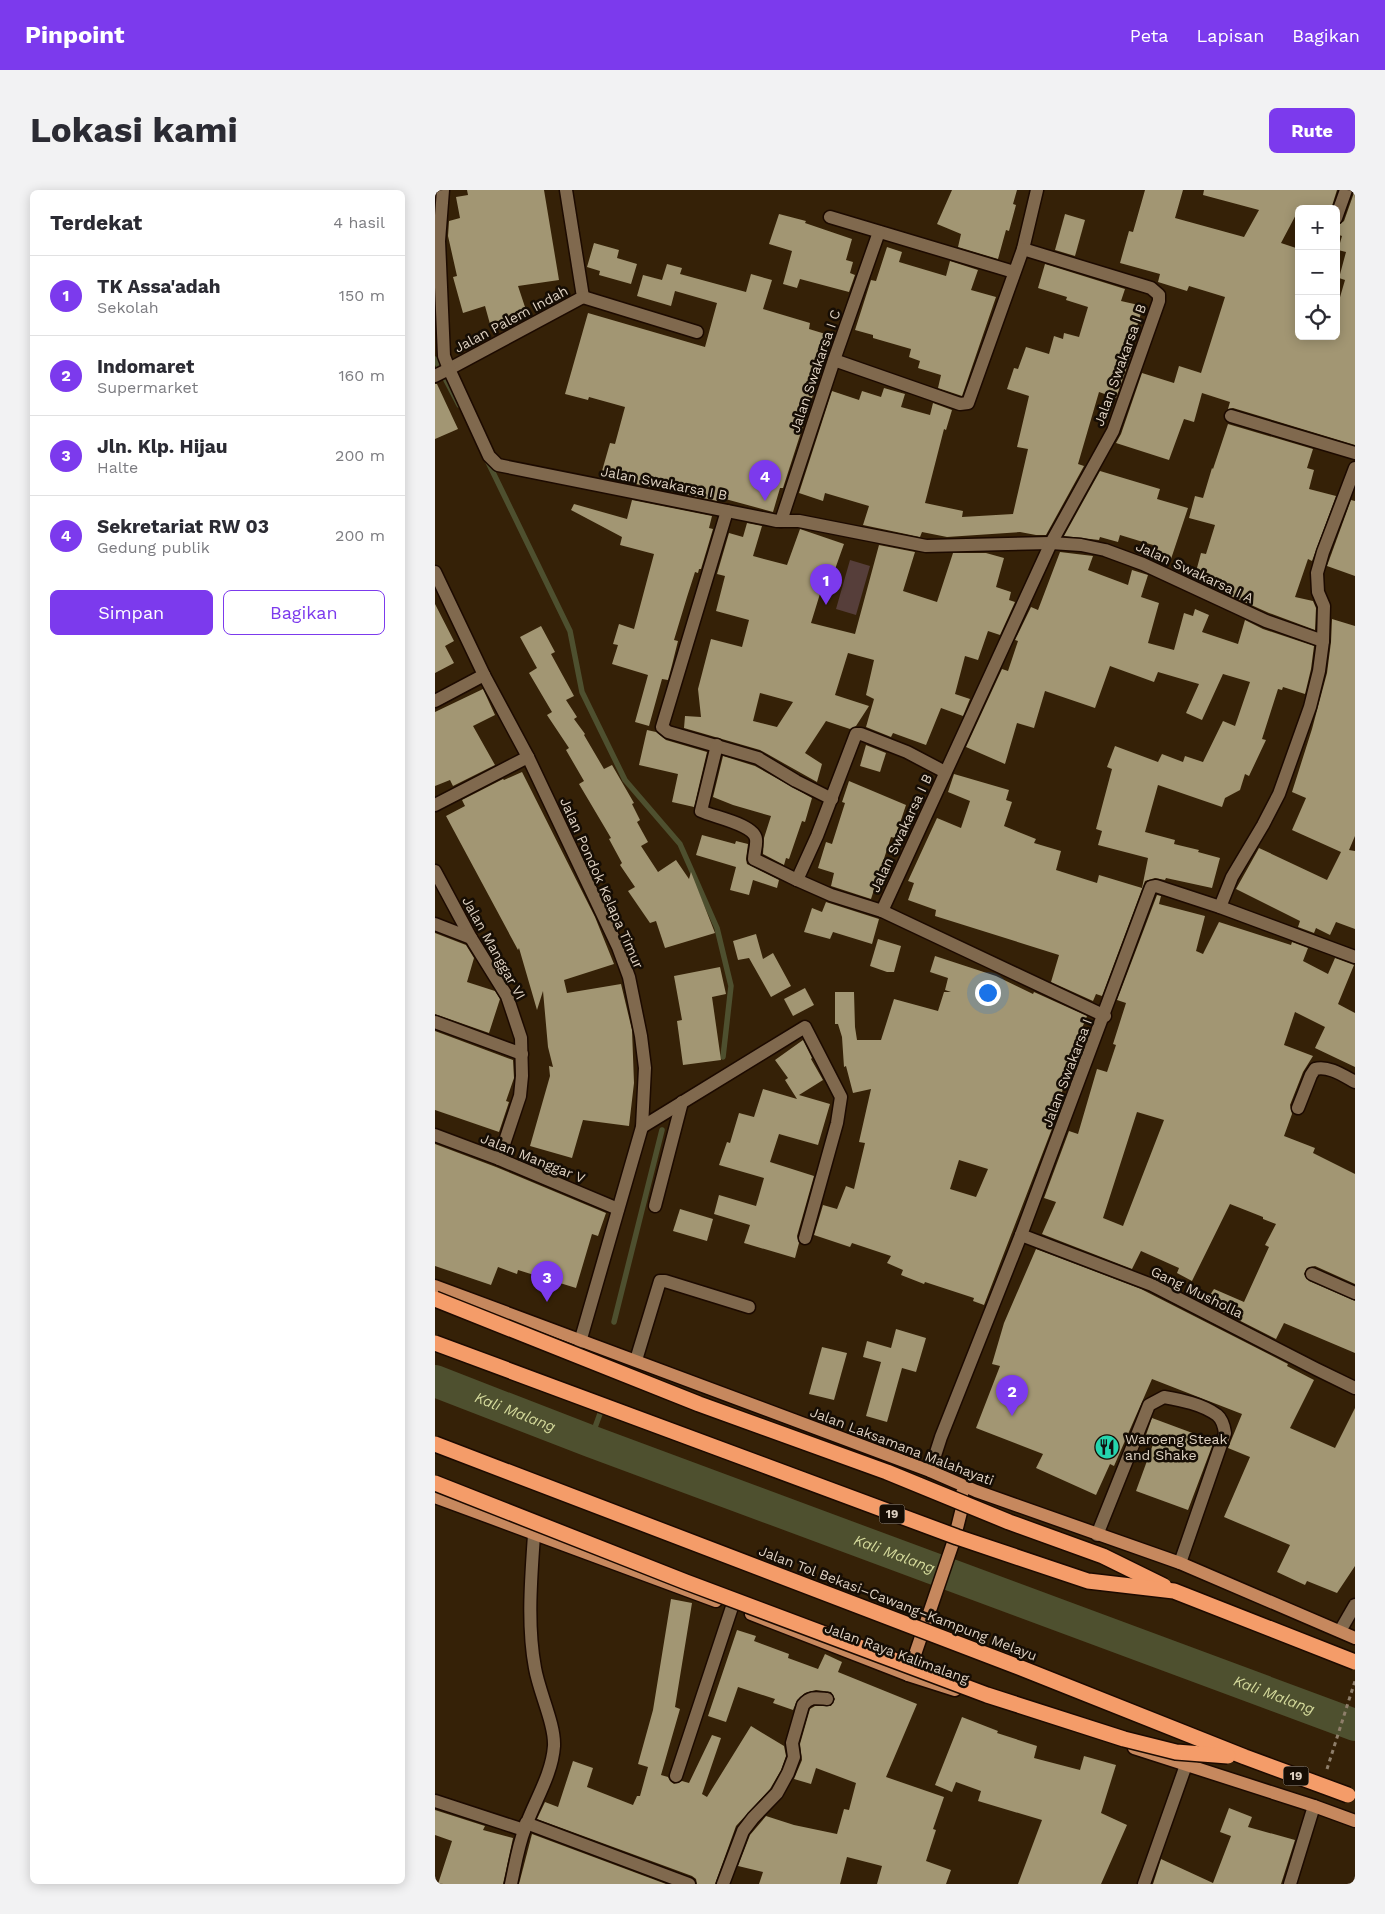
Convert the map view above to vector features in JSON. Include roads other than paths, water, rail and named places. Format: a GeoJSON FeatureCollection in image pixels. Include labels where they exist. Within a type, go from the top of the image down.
{"type":"FeatureCollection","features":[{"type":"Feature","properties":{"kind":"highway"},"geometry":{"type":"LineString","coordinates":[[435,1299],[699,1404],[887,1472],[1009,1522],[1103,1556],[1174,1591]]}},
{"type":"Feature","properties":{"kind":"highway","name":"19"},"geometry":{"type":"LineString","coordinates":[[435,1343],[957,1538],[1088,1581],[1174,1591],[1355,1662]]}},
{"type":"Feature","properties":{"kind":"highway","name":"Jalan Tol Bekasi–Cawang–Kampung Melayu"},"geometry":{"type":"LineString","coordinates":[[435,1444],[1348,1795]]}},
{"type":"Feature","properties":{"kind":"highway"},"geometry":{"type":"LineString","coordinates":[[435,1483],[686,1582],[987,1694],[1124,1739],[1176,1752],[1245,1757]]}},
{"type":"Feature","properties":{"kind":"main road","name":"Jalan Laksamana Malahayati"},"geometry":{"type":"LineString","coordinates":[[435,1286],[930,1471],[961,1486],[1180,1563],[1355,1638]]}},
{"type":"Feature","properties":{"kind":"main road"},"geometry":{"type":"LineString","coordinates":[[908,1675],[963,1508],[961,1486]]}},
{"type":"Feature","properties":{"kind":"main road"},"geometry":{"type":"LineString","coordinates":[[963,1508],[976,1491]]}},
{"type":"Feature","properties":{"kind":"main road","name":"Jalan Raya Kalimalang"},"geometry":{"type":"LineString","coordinates":[[435,1497],[732,1607],[908,1675],[1314,1806],[1355,1821]]}},
{"type":"Feature","properties":{"kind":"street","name":"Jalan Palem Indah"},"geometry":{"type":"LineString","coordinates":[[443,190],[439,241],[443,372]]}},
{"type":"Feature","properties":{"kind":"street","name":"Jalan Palem Indah"},"geometry":{"type":"LineString","coordinates":[[443,372],[583,298],[566,190]]}},
{"type":"Feature","properties":{"kind":"street"},"geometry":{"type":"LineString","coordinates":[[834,360],[960,404],[968,403],[1023,249],[1037,190]]}},
{"type":"Feature","properties":{"kind":"street"},"geometry":{"type":"LineString","coordinates":[[1340,207],[1346,190]]}},
{"type":"Feature","properties":{"kind":"street"},"geometry":{"type":"LineString","coordinates":[[830,217],[1015,272]]}},
{"type":"Feature","properties":{"kind":"street","name":"Jalan Swakarsa I C"},"geometry":{"type":"LineString","coordinates":[[781,521],[834,360],[879,232]]}},
{"type":"Feature","properties":{"kind":"street","name":"Jalan Swakarsa I B"},"geometry":{"type":"LineString","coordinates":[[1023,249],[1151,288],[1159,295],[1159,301],[1113,431],[1051,543],[882,911],[1105,1016]]}},
{"type":"Feature","properties":{"kind":"street"},"geometry":{"type":"LineString","coordinates":[[583,298],[697,332]]}},
{"type":"Feature","properties":{"kind":"street","name":"Jalan Swakarsa I B"},"geometry":{"type":"LineString","coordinates":[[443,372],[489,456],[498,465],[727,511],[781,521],[799,521],[926,546],[1051,543]]}},
{"type":"Feature","properties":{"kind":"street"},"geometry":{"type":"LineString","coordinates":[[1231,416],[1355,453]]}},
{"type":"Feature","properties":{"kind":"street"},"geometry":{"type":"LineString","coordinates":[[1219,907],[1232,877],[1263,825],[1289,770],[1310,707],[1319,671],[1323,641],[1324,606],[1318,592],[1317,573],[1323,552],[1355,468]]}},
{"type":"Feature","properties":{"kind":"street"},"geometry":{"type":"LineString","coordinates":[[727,511],[663,729],[758,758],[796,782],[832,799]]}},
{"type":"Feature","properties":{"kind":"street","name":"Jalan Swakarsa I A"},"geometry":{"type":"LineString","coordinates":[[1051,543],[1081,545],[1124,556],[1243,611],[1289,630],[1323,641]]}},
{"type":"Feature","properties":{"kind":"street","name":"Jalan Pondok Kelapa Timur"},"geometry":{"type":"LineString","coordinates":[[435,572],[484,675],[528,757],[618,947],[629,977],[641,1036],[645,1068],[642,1127],[581,1342]]}},
{"type":"Feature","properties":{"kind":"street"},"geometry":{"type":"LineString","coordinates":[[435,701],[484,675]]}},
{"type":"Feature","properties":{"kind":"street"},"geometry":{"type":"LineString","coordinates":[[797,880],[832,799],[855,736],[858,733],[907,752],[945,772]]}},
{"type":"Feature","properties":{"kind":"street"},"geometry":{"type":"LineString","coordinates":[[717,745],[701,811],[751,830],[756,838],[754,860],[831,895],[882,911]]}},
{"type":"Feature","properties":{"kind":"street"},"geometry":{"type":"LineString","coordinates":[[435,805],[528,757]]}},
{"type":"Feature","properties":{"kind":"street","name":"Jalan Manggar VI"},"geometry":{"type":"LineString","coordinates":[[435,871],[471,938],[507,996],[521,1038],[523,1054],[520,1096],[499,1159]]}},
{"type":"Feature","properties":{"kind":"street","name":"Jalan Swakarsa I"},"geometry":{"type":"LineString","coordinates":[[930,1471],[941,1437],[1021,1236],[1105,1016],[1151,887],[1155,886],[1219,907],[1355,957]]}},
{"type":"Feature","properties":{"kind":"street"},"geometry":{"type":"LineString","coordinates":[[435,924],[471,938]]}},
{"type":"Feature","properties":{"kind":"street"},"geometry":{"type":"LineString","coordinates":[[435,1022],[523,1054]]}},
{"type":"Feature","properties":{"kind":"street"},"geometry":{"type":"LineString","coordinates":[[642,1127],[805,1027],[841,1097],[837,1123],[805,1238]]}},
{"type":"Feature","properties":{"kind":"street"},"geometry":{"type":"LineString","coordinates":[[1298,1108],[1315,1069],[1332,1070],[1355,1082]]}},
{"type":"Feature","properties":{"kind":"street"},"geometry":{"type":"LineString","coordinates":[[655,1206],[682,1102]]}},
{"type":"Feature","properties":{"kind":"street","name":"Jalan Manggar V"},"geometry":{"type":"LineString","coordinates":[[435,1135],[499,1159],[618,1209]]}},
{"type":"Feature","properties":{"kind":"street","name":"Gang Musholla"},"geometry":{"type":"LineString","coordinates":[[1021,1236],[1152,1285],[1355,1388]]}},
{"type":"Feature","properties":{"kind":"street"},"geometry":{"type":"LineString","coordinates":[[1312,1274],[1355,1292]]}},
{"type":"Feature","properties":{"kind":"street"},"geometry":{"type":"LineString","coordinates":[[636,1360],[660,1281],[749,1307]]}},
{"type":"Feature","properties":{"kind":"street"},"geometry":{"type":"LineString","coordinates":[[1097,1535],[1149,1405],[1164,1397],[1189,1402],[1217,1415],[1222,1422],[1225,1433],[1180,1563]]}},
{"type":"Feature","properties":{"kind":"street"},"geometry":{"type":"LineString","coordinates":[[511,1884],[525,1827],[549,1770],[554,1745],[553,1734],[535,1670],[532,1650],[534,1535]]}},
{"type":"Feature","properties":{"kind":"street"},"geometry":{"type":"LineString","coordinates":[[1340,1631],[1355,1605]]}},
{"type":"Feature","properties":{"kind":"street"},"geometry":{"type":"LineString","coordinates":[[676,1776],[732,1607]]}},
{"type":"Feature","properties":{"kind":"street"},"geometry":{"type":"LineString","coordinates":[[723,1884],[743,1831],[777,1793],[788,1773],[794,1757],[792,1742],[803,1705],[815,1698],[827,1699]]}},
{"type":"Feature","properties":{"kind":"street"},"geometry":{"type":"LineString","coordinates":[[1144,1884],[1186,1765]]}},
{"type":"Feature","properties":{"kind":"street"},"geometry":{"type":"LineString","coordinates":[[435,1801],[525,1827],[689,1884]]}},
{"type":"Feature","properties":{"kind":"street"},"geometry":{"type":"LineString","coordinates":[[1290,1884],[1314,1806]]}},
{"type":"Feature","properties":{"kind":"waterway"},"geometry":{"type":"LineString","coordinates":[[435,359],[459,405]]}},
{"type":"Feature","properties":{"kind":"waterway"},"geometry":{"type":"LineString","coordinates":[[487,460],[570,631],[582,692],[625,780],[680,844],[717,928],[731,986],[723,1057]]}},
{"type":"Feature","properties":{"kind":"waterway"},"geometry":{"type":"LineString","coordinates":[[614,1322],[662,1130]]}},
{"type":"Feature","properties":{"kind":"waterway","name":"Kali Malang"},"geometry":{"type":"LineString","coordinates":[[435,1381],[590,1441],[1355,1725]]}},
{"type":"Feature","properties":{"kind":"waterway"},"geometry":{"type":"LineString","coordinates":[[590,1441],[601,1411]]}},
{"type":"Feature","properties":{"kind":"place","name":"Sekretariat RW 03"},"geometry":{"type":"Point","coordinates":[765,501]}},
{"type":"Feature","properties":{"kind":"place","name":"TK Assa'adah"},"geometry":{"type":"Point","coordinates":[826,605]}},
{"type":"Feature","properties":{"kind":"place","name":"Jln. Klp. Hijau"},"geometry":{"type":"Point","coordinates":[547,1302]}},
{"type":"Feature","properties":{"kind":"place","name":"Indomaret"},"geometry":{"type":"Point","coordinates":[1012,1416]}},
{"type":"Feature","properties":{"kind":"place","name":"Waroeng Steak and Shake"},"geometry":{"type":"Point","coordinates":[1107,1447]}}]}
